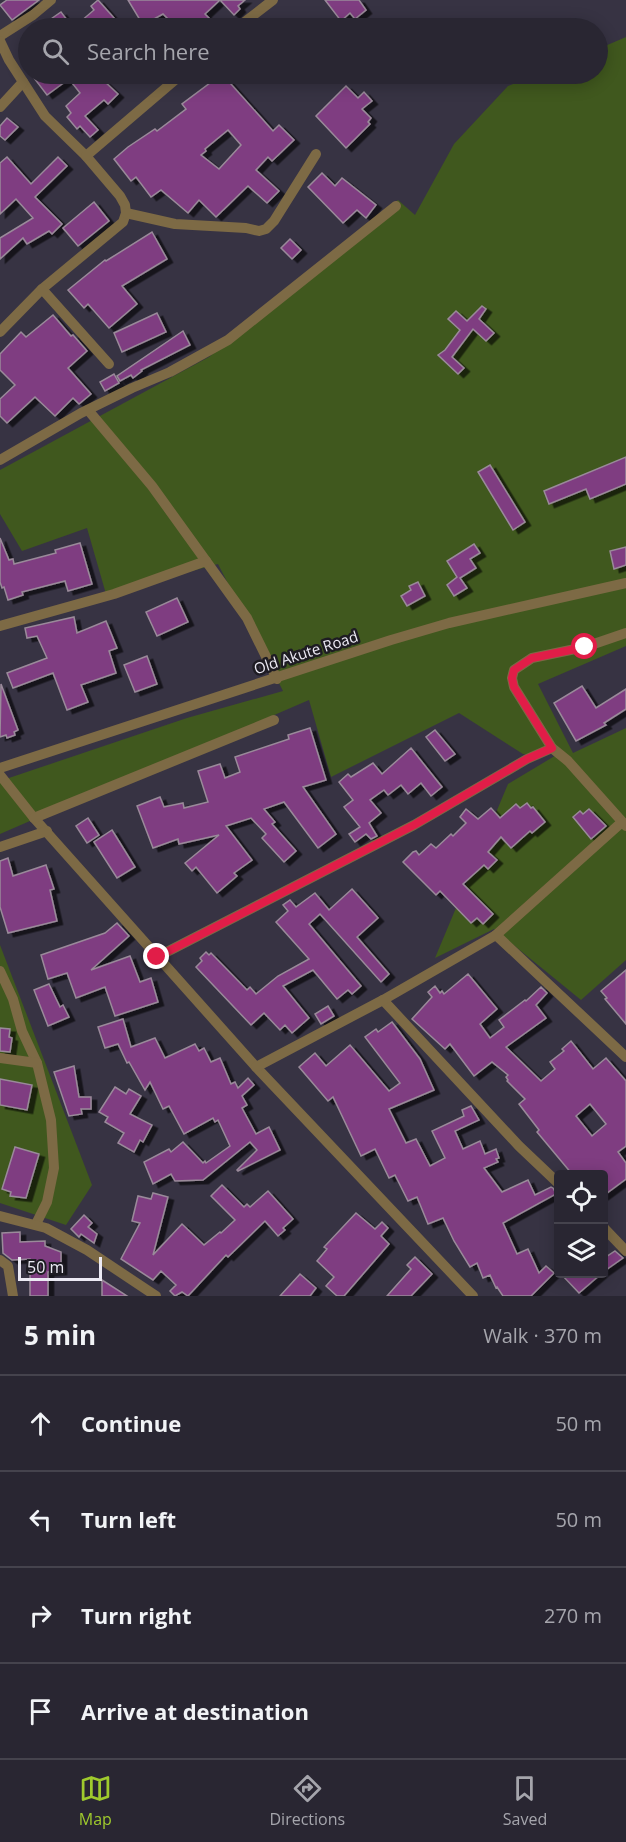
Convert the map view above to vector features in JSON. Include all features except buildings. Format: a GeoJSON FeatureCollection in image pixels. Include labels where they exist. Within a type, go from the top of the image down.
{"type":"FeatureCollection","features":[{"type":"Feature","properties":{"kind":"street"},"geometry":{"type":"LineString","coordinates":[[28,18],[51,0]]}},
{"type":"Feature","properties":{"kind":"street"},"geometry":{"type":"LineString","coordinates":[[250,18],[273,0]]}},
{"type":"Feature","properties":{"kind":"street"},"geometry":{"type":"LineString","coordinates":[[0,36],[18,25]]}},
{"type":"Feature","properties":{"kind":"street"},"geometry":{"type":"LineString","coordinates":[[0,41],[18,73]]}},
{"type":"Feature","properties":{"kind":"street"},"geometry":{"type":"LineString","coordinates":[[0,107],[21,84]]}},
{"type":"Feature","properties":{"kind":"street"},"geometry":{"type":"LineString","coordinates":[[0,332],[42,289],[123,222],[126,213],[120,196],[86,156],[45,116],[24,84]]}},
{"type":"Feature","properties":{"kind":"street"},"geometry":{"type":"LineString","coordinates":[[86,156],[170,84]]}},
{"type":"Feature","properties":{"kind":"street"},"geometry":{"type":"LineString","coordinates":[[126,213],[175,224],[266,230],[274,222],[316,154]]}},
{"type":"Feature","properties":{"kind":"street"},"geometry":{"type":"LineString","coordinates":[[0,460],[88,410],[170,372],[228,340],[396,206]]}},
{"type":"Feature","properties":{"kind":"street"},"geometry":{"type":"LineString","coordinates":[[42,289],[109,364]]}},
{"type":"Feature","properties":{"kind":"street"},"geometry":{"type":"LineString","coordinates":[[88,410],[152,486],[247,618],[277,679]]}},
{"type":"Feature","properties":{"kind":"street"},"geometry":{"type":"LineString","coordinates":[[0,626],[114,594],[206,561]]}},
{"type":"Feature","properties":{"kind":"street","name":"Old Akute Road"},"geometry":{"type":"LineString","coordinates":[[0,768],[391,640],[450,623],[626,583]]}},
{"type":"Feature","properties":{"kind":"street"},"geometry":{"type":"LineString","coordinates":[[256,1067],[383,1000],[496,935],[624,824],[582,776],[552,748],[514,687],[512,678],[514,670],[532,658],[585,647],[626,633]]}},
{"type":"Feature","properties":{"kind":"street"},"geometry":{"type":"LineString","coordinates":[[34,818],[274,720]]}},
{"type":"Feature","properties":{"kind":"street"},"geometry":{"type":"LineString","coordinates":[[157,957],[414,825],[527,759],[552,748]]}},
{"type":"Feature","properties":{"kind":"street"},"geometry":{"type":"LineString","coordinates":[[0,775],[34,818],[256,1067],[473,1296]]}},
{"type":"Feature","properties":{"kind":"street"},"geometry":{"type":"LineString","coordinates":[[0,846],[47,831]]}},
{"type":"Feature","properties":{"kind":"street"},"geometry":{"type":"LineString","coordinates":[[496,935],[626,1057]]}},
{"type":"Feature","properties":{"kind":"street"},"geometry":{"type":"LineString","coordinates":[[0,971],[13,999],[22,1031],[37,1063],[51,1120],[54,1168],[47,1202],[36,1224]]}},
{"type":"Feature","properties":{"kind":"street"},"geometry":{"type":"LineString","coordinates":[[383,1000],[519,1146],[554,1180]]}},
{"type":"Feature","properties":{"kind":"street"},"geometry":{"type":"LineString","coordinates":[[0,1059],[37,1063]]}},
{"type":"Feature","properties":{"kind":"street"},"geometry":{"type":"LineString","coordinates":[[0,1216],[36,1224],[87,1250],[156,1296]]}},
{"type":"Feature","properties":{"kind":"street"},"geometry":{"type":"LineString","coordinates":[[608,1233],[626,1251]]}},
{"type":"Feature","properties":{"kind":"street"},"geometry":{"type":"LineString","coordinates":[[0,1260],[8,1266],[13,1296]]}},
{"type":"Feature","properties":{"kind":"green space"},"geometry":{"type":"Polygon","coordinates":[[[626,37],[626,646],[538,684],[573,753],[626,728],[626,960],[581,1000],[494,929],[435,958],[508,784],[558,754],[523,754],[459,713],[331,777],[309,700],[0,834],[0,781],[187,718],[283,691],[218,564],[106,594],[87,528],[22,551],[0,514],[0,470],[209,357],[398,200],[415,215],[454,144],[508,86],[513,84],[608,84],[608,45],[626,37]]]}},
{"type":"Feature","properties":{"kind":"green space"},"geometry":{"type":"Polygon","coordinates":[[[0,945],[92,1185],[66,1225],[0,1203],[0,945]]]}},
{"type":"Feature","properties":{"kind":"route"},"geometry":{"type":"LineString","coordinates":[[157,957],[414,825],[527,759],[552,748],[514,687],[512,678],[514,670],[532,658],[585,647]]}}]}
